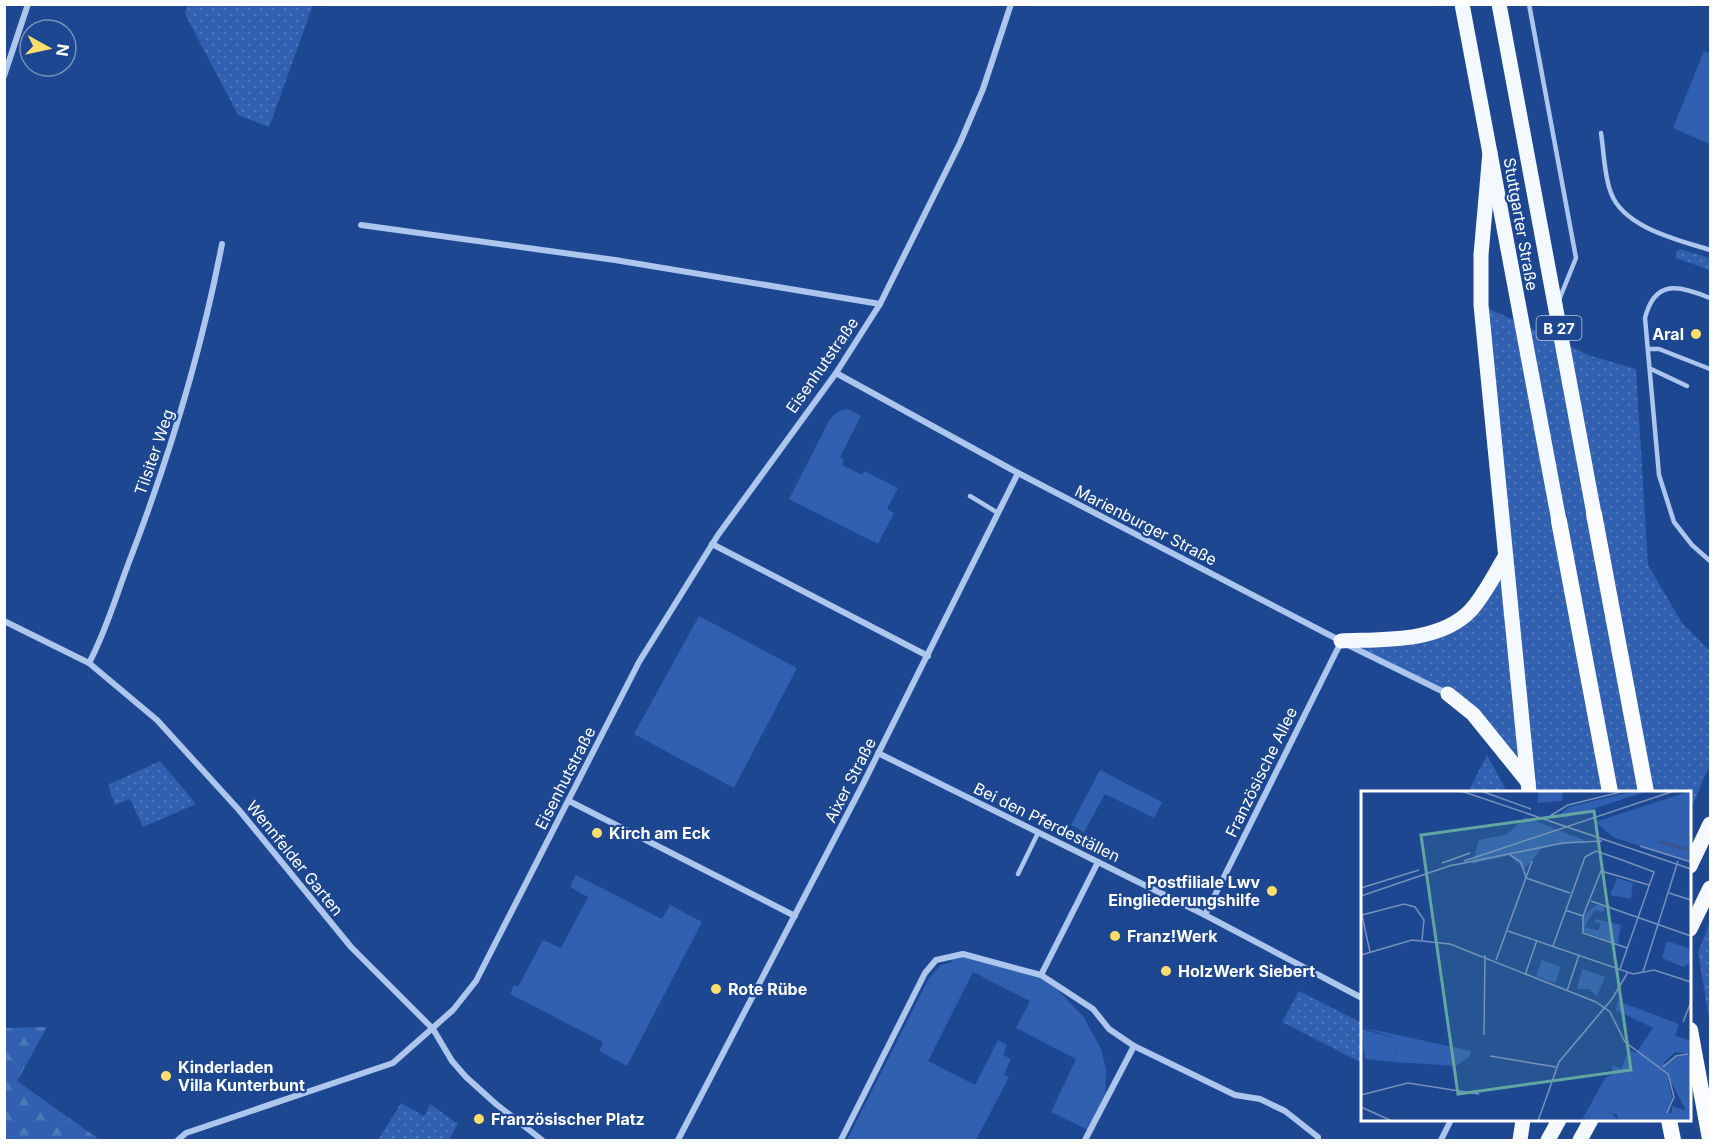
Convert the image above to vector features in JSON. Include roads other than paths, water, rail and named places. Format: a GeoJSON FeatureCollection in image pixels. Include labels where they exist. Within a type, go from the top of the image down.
{"type":"FeatureCollection","features":[{"type":"Feature","properties":{"kind":"highway","name":"B 27"},"geometry":{"type":"LineString","coordinates":[[1594,514],[1646,791]]}},
{"type":"Feature","properties":{"kind":"highway","name":"B 27"},"geometry":{"type":"LineString","coordinates":[[1559,521],[1610,791]]}},
{"type":"Feature","properties":{"kind":"highway"},"geometry":{"type":"LineString","coordinates":[[1691,1040],[1710,1138]]}},
{"type":"Feature","properties":{"kind":"highway"},"geometry":{"type":"LineString","coordinates":[[1670,1121],[1673,1140]]}},
{"type":"Feature","properties":{"kind":"main road","name":"Stuttgarter Straße"},"geometry":{"type":"LineString","coordinates":[[1462,4],[1559,521]]}},
{"type":"Feature","properties":{"kind":"main road","name":"Stuttgarter Straße"},"geometry":{"type":"LineString","coordinates":[[1499,4],[1594,514]]}},
{"type":"Feature","properties":{"kind":"main road"},"geometry":{"type":"LineString","coordinates":[[1490,152],[1480,255],[1481,305],[1528,787]]}},
{"type":"Feature","properties":{"kind":"main road"},"geometry":{"type":"LineString","coordinates":[[1341,641],[1398,638],[1437,631],[1453,624],[1468,613],[1479,600],[1505,557]]}},
{"type":"Feature","properties":{"kind":"main road"},"geometry":{"type":"LineString","coordinates":[[1448,694],[1473,714],[1528,787]]}},
{"type":"Feature","properties":{"kind":"main road"},"geometry":{"type":"LineString","coordinates":[[1691,862],[1710,824]]}},
{"type":"Feature","properties":{"kind":"main road"},"geometry":{"type":"LineString","coordinates":[[1691,925],[1710,888]]}},
{"type":"Feature","properties":{"kind":"main road"},"geometry":{"type":"LineString","coordinates":[[1520,1140],[1523,1121]]}},
{"type":"Feature","properties":{"kind":"main road"},"geometry":{"type":"LineString","coordinates":[[1548,1140],[1558,1121]]}},
{"type":"Feature","properties":{"kind":"main road"},"geometry":{"type":"LineString","coordinates":[[1580,1140],[1590,1121]]}},
{"type":"Feature","properties":{"kind":"street"},"geometry":{"type":"LineString","coordinates":[[4,76],[28,4]]}},
{"type":"Feature","properties":{"kind":"street","name":"Eisenhutstraße"},"geometry":{"type":"LineString","coordinates":[[178,1140],[186,1133],[393,1064],[433,1029],[476,981],[639,662],[742,499],[836,373],[880,304],[960,143],[982,89],[1011,4]]}},
{"type":"Feature","properties":{"kind":"street","name":"Eisenhutstraße"},"geometry":{"type":"LineString","coordinates":[[361,225],[615,260],[880,304]]}},
{"type":"Feature","properties":{"kind":"street","name":"Tilsiter Weg"},"geometry":{"type":"LineString","coordinates":[[89,663],[140,534],[183,411],[222,244]]}},
{"type":"Feature","properties":{"kind":"street","name":"Marienburger Straße"},"geometry":{"type":"LineString","coordinates":[[836,373],[1018,473],[1448,694]]}},
{"type":"Feature","properties":{"kind":"street","name":"Aixer Straße"},"geometry":{"type":"LineString","coordinates":[[678,1140],[928,656],[1018,473]]}},
{"type":"Feature","properties":{"kind":"street"},"geometry":{"type":"LineString","coordinates":[[712,544],[928,656]]}},
{"type":"Feature","properties":{"kind":"street","name":"Wennfelder Garten"},"geometry":{"type":"LineString","coordinates":[[4,621],[89,663],[144,708],[205,770],[337,932],[433,1029],[452,1061],[480,1092],[542,1140]]}},
{"type":"Feature","properties":{"kind":"street","name":"Französische Allee"},"geometry":{"type":"LineString","coordinates":[[1205,915],[1341,641]]}},
{"type":"Feature","properties":{"kind":"street","name":"Bei den Pferdeställen"},"geometry":{"type":"LineString","coordinates":[[878,753],[1205,915],[1361,997]]}},
{"type":"Feature","properties":{"kind":"street"},"geometry":{"type":"LineString","coordinates":[[569,801],[795,916]]}},
{"type":"Feature","properties":{"kind":"street"},"geometry":{"type":"LineString","coordinates":[[1041,975],[1098,862]]}},
{"type":"Feature","properties":{"kind":"street"},"geometry":{"type":"LineString","coordinates":[[841,1140],[914,990],[936,960],[963,954],[1041,975],[1093,1009],[1109,1029],[1134,1046],[1234,1095],[1260,1099],[1285,1111],[1318,1137],[1318,1140]]}},
{"type":"Feature","properties":{"kind":"street"},"geometry":{"type":"LineString","coordinates":[[1085,1140],[1134,1046]]}},
{"type":"Feature","properties":{"kind":"street"},"geometry":{"type":"LineString","coordinates":[[1442,1140],[1450,1121]]}},
{"type":"Feature","properties":{"kind":"lane"},"geometry":{"type":"LineString","coordinates":[[1529,4],[1576,258],[1555,308]]}},
{"type":"Feature","properties":{"kind":"lane"},"geometry":{"type":"LineString","coordinates":[[1601,133],[1610,192],[1626,214],[1668,235],[1710,250]]}},
{"type":"Feature","properties":{"kind":"lane"},"geometry":{"type":"LineString","coordinates":[[1710,298],[1673,288],[1653,296],[1645,318],[1651,369],[1651,412],[1659,475],[1674,522],[1692,545],[1710,561]]}},
{"type":"Feature","properties":{"kind":"lane"},"geometry":{"type":"LineString","coordinates":[[1649,349],[1659,349],[1710,369]]}},
{"type":"Feature","properties":{"kind":"lane"},"geometry":{"type":"LineString","coordinates":[[1651,369],[1687,386]]}},
{"type":"Feature","properties":{"kind":"lane"},"geometry":{"type":"LineString","coordinates":[[970,496],[998,513]]}},
{"type":"Feature","properties":{"kind":"lane"},"geometry":{"type":"LineString","coordinates":[[1018,874],[1038,833]]}},
{"type":"Feature","properties":{"kind":"place","name":"Aral"},"geometry":{"type":"Point","coordinates":[1696,334]}},
{"type":"Feature","properties":{"kind":"place","name":"Kirch am Eck"},"geometry":{"type":"Point","coordinates":[597,833]}},
{"type":"Feature","properties":{"kind":"place","name":"Postfiliale Lwv Eingliederungshilfe"},"geometry":{"type":"Point","coordinates":[1272,891]}},
{"type":"Feature","properties":{"kind":"place","name":"Franz!Werk"},"geometry":{"type":"Point","coordinates":[1115,936]}},
{"type":"Feature","properties":{"kind":"place","name":"HolzWerk Siebert"},"geometry":{"type":"Point","coordinates":[1166,971]}},
{"type":"Feature","properties":{"kind":"place","name":"Rote Rübe"},"geometry":{"type":"Point","coordinates":[716,989]}},
{"type":"Feature","properties":{"kind":"place","name":"Kinderladen Villa Kunterbunt"},"geometry":{"type":"Point","coordinates":[166,1076]}},
{"type":"Feature","properties":{"kind":"place","name":"Französischer Platz"},"geometry":{"type":"Point","coordinates":[479,1119]}}]}
